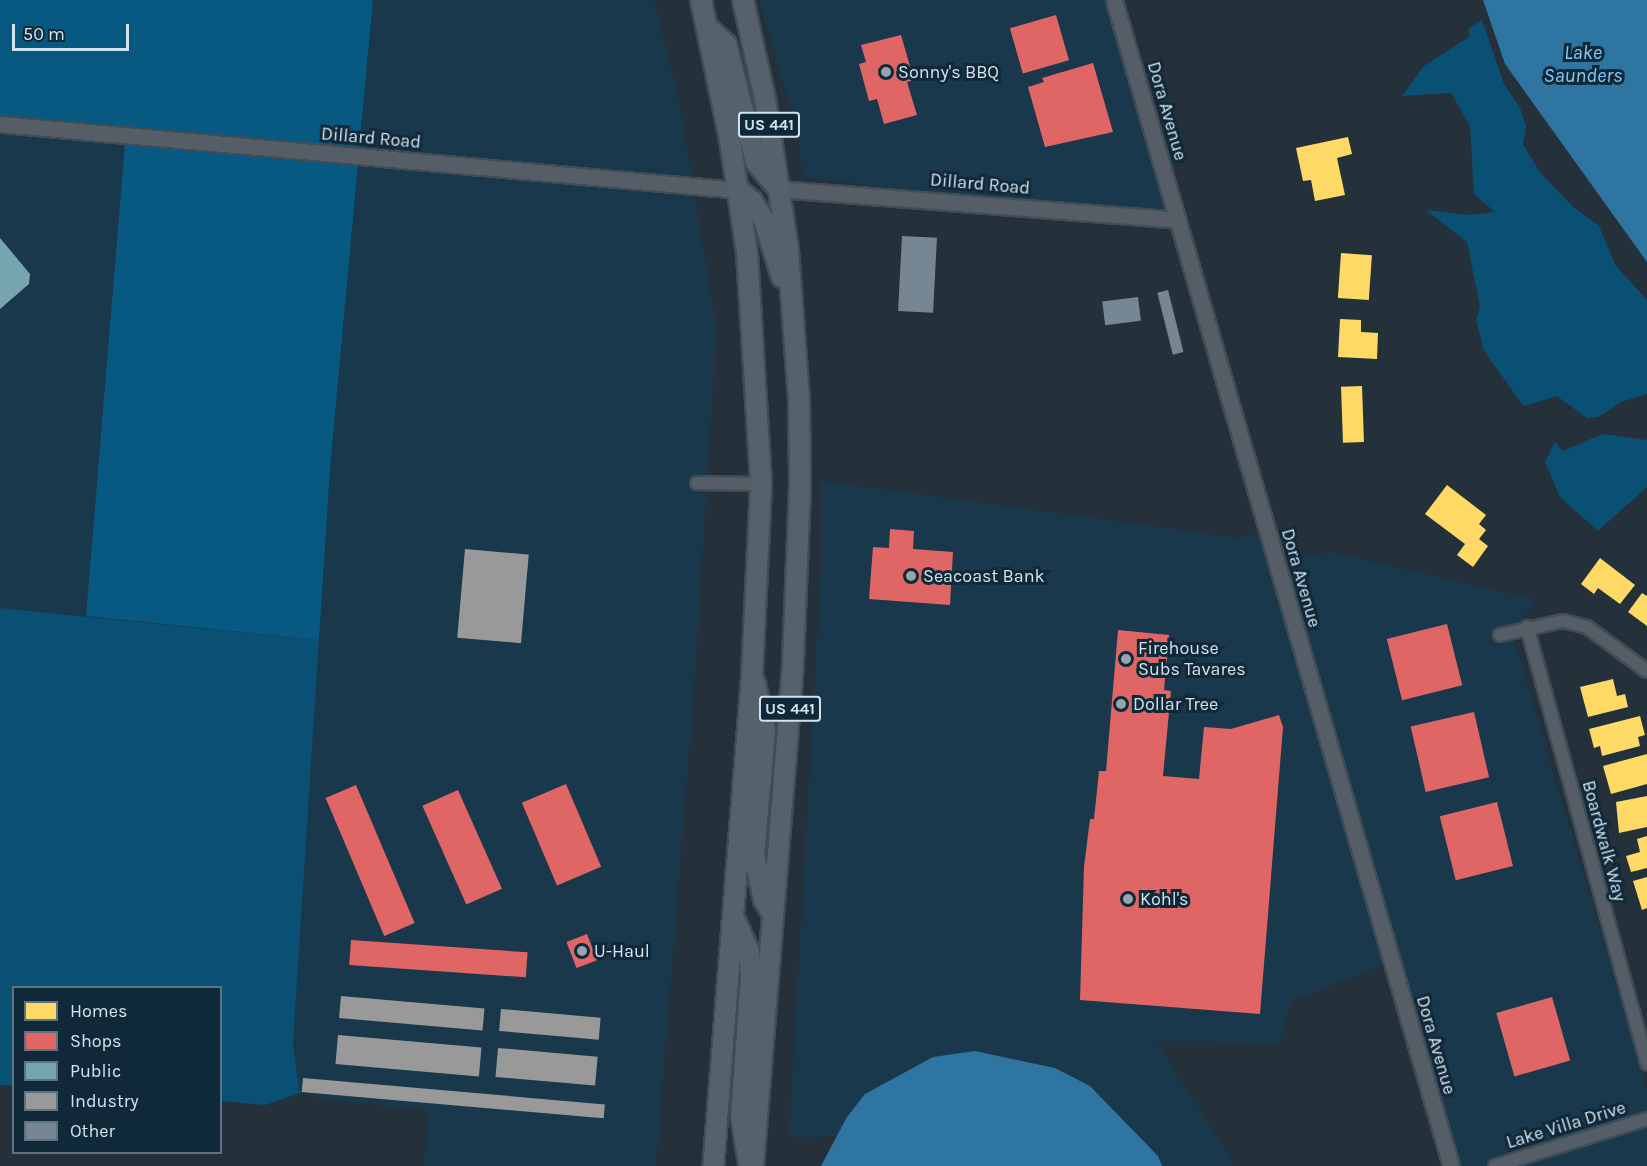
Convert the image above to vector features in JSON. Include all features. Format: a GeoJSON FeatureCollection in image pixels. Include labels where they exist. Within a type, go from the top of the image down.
{"type":"FeatureCollection","features":[{"type":"Feature","properties":{"kind":"main road","name":"US 441"},"geometry":{"type":"LineString","coordinates":[[701,0],[738,190],[754,320],[761,484],[752,675],[713,1166]]}},
{"type":"Feature","properties":{"kind":"main road","name":"US 441"},"geometry":{"type":"LineString","coordinates":[[743,0],[779,189],[794,317],[799,401],[800,575],[752,1166]]}},
{"type":"Feature","properties":{"kind":"main road"},"geometry":{"type":"LineString","coordinates":[[708,28],[726,44],[756,162],[779,189]]}},
{"type":"Feature","properties":{"kind":"main road"},"geometry":{"type":"LineString","coordinates":[[738,190],[752,201],[764,220],[794,317]]}},
{"type":"Feature","properties":{"kind":"main road"},"geometry":{"type":"LineString","coordinates":[[752,675],[764,709],[765,730],[754,855],[764,900],[773,915]]}},
{"type":"Feature","properties":{"kind":"main road"},"geometry":{"type":"LineString","coordinates":[[733,916],[749,952],[751,976],[741,1136],[752,1166]]}},
{"type":"Feature","properties":{"kind":"street","name":"Dora Avenue"},"geometry":{"type":"LineString","coordinates":[[1114,0],[1451,1166]]}},
{"type":"Feature","properties":{"kind":"street","name":"Dillard Road"},"geometry":{"type":"LineString","coordinates":[[0,124],[738,190]]}},
{"type":"Feature","properties":{"kind":"street","name":"Dillard Road"},"geometry":{"type":"LineString","coordinates":[[779,189],[1178,220]]}},
{"type":"Feature","properties":{"kind":"street"},"geometry":{"type":"LineString","coordinates":[[697,483],[761,484]]}},
{"type":"Feature","properties":{"kind":"street"},"geometry":{"type":"LineString","coordinates":[[1500,635],[1527,627],[1563,621],[1587,627],[1647,671]]}},
{"type":"Feature","properties":{"kind":"street","name":"Boardwalk Way"},"geometry":{"type":"LineString","coordinates":[[1527,627],[1647,1064]]}},
{"type":"Feature","properties":{"kind":"street","name":"Lake Villa Drive"},"geometry":{"type":"LineString","coordinates":[[1495,1166],[1647,1119]]}},
{"type":"Feature","properties":{"kind":"shaded area"},"geometry":{"type":"Polygon","coordinates":[[[0,0],[373,0],[359,148],[0,116],[0,0]]]}},
{"type":"Feature","properties":{"kind":"shaded area"},"geometry":{"type":"Polygon","coordinates":[[[373,0],[654,0],[679,100],[692,178],[359,148],[373,0]]]}},
{"type":"Feature","properties":{"kind":"shaded area"},"geometry":{"type":"Polygon","coordinates":[[[759,0],[1105,0],[1166,211],[909,190],[803,177],[797,130],[759,0]]]}},
{"type":"Feature","properties":{"kind":"shaded area"},"geometry":{"type":"Polygon","coordinates":[[[1482,20],[1504,84],[1520,108],[1526,126],[1523,144],[1539,171],[1572,206],[1599,226],[1616,266],[1647,300],[1647,394],[1621,402],[1598,417],[1587,418],[1557,396],[1524,406],[1484,351],[1476,320],[1480,307],[1467,242],[1426,210],[1471,215],[1495,212],[1474,194],[1470,126],[1451,93],[1402,96],[1424,66],[1469,37],[1469,28],[1482,20]]]}},
{"type":"Feature","properties":{"kind":"shaded area"},"geometry":{"type":"Polygon","coordinates":[[[0,133],[125,143],[86,616],[0,608],[0,133]]]}},
{"type":"Feature","properties":{"kind":"shaded area"},"geometry":{"type":"Polygon","coordinates":[[[125,143],[358,164],[330,468],[319,640],[86,616],[125,143]]]}},
{"type":"Feature","properties":{"kind":"shaded area"},"geometry":{"type":"Polygon","coordinates":[[[358,164],[694,194],[715,319],[714,372],[694,690],[656,1166],[424,1166],[429,1111],[322,1099],[299,1091],[293,1043],[330,468],[358,164]]]}},
{"type":"Feature","properties":{"kind":"shaded area"},"geometry":{"type":"Polygon","coordinates":[[[1602,434],[1647,440],[1647,487],[1598,531],[1560,497],[1545,462],[1555,442],[1563,451],[1602,434]]]}},
{"type":"Feature","properties":{"kind":"shaded area"},"geometry":{"type":"Polygon","coordinates":[[[822,481],[1239,538],[1259,533],[1384,965],[1291,1001],[1280,1043],[1156,1041],[1235,1166],[1162,1166],[1158,1156],[1090,1086],[1055,1068],[975,1051],[865,1094],[847,1117],[839,1136],[789,1138],[822,551],[822,481]]]}},
{"type":"Feature","properties":{"kind":"shaded area"},"geometry":{"type":"Polygon","coordinates":[[[1279,528],[1292,559],[1331,552],[1537,600],[1511,630],[1647,1088],[1647,1166],[1460,1166],[1276,529],[1279,528]]]}},
{"type":"Feature","properties":{"kind":"shaded area"},"geometry":{"type":"Polygon","coordinates":[[[0,608],[319,640],[293,1043],[299,1090],[303,1092],[265,1105],[222,1101],[222,986],[12,986],[12,1086],[0,1085],[0,608]]]}},
{"type":"Feature","properties":{"kind":"water","name":"Lake Saunders"},"geometry":{"type":"Polygon","coordinates":[[[1483,0],[1647,0],[1647,262],[1505,64],[1483,0]]]}},
{"type":"Feature","properties":{"kind":"water"},"geometry":{"type":"Polygon","coordinates":[[[975,1051],[1055,1068],[1090,1086],[1158,1156],[1162,1166],[821,1166],[847,1117],[865,1094],[933,1057],[975,1051]]]}},
{"type":"Feature","properties":{"kind":"building: Homes"},"geometry":{"type":"Polygon","coordinates":[[[1348,137],[1352,154],[1337,158],[1345,195],[1315,201],[1311,180],[1303,181],[1296,148],[1348,137]]]}},
{"type":"Feature","properties":{"kind":"building: Homes"},"geometry":{"type":"Polygon","coordinates":[[[1341,253],[1372,255],[1369,300],[1338,298],[1341,253]]]}},
{"type":"Feature","properties":{"kind":"building: Homes"},"geometry":{"type":"Polygon","coordinates":[[[1340,319],[1361,320],[1361,332],[1378,333],[1377,359],[1338,357],[1340,319]]]}},
{"type":"Feature","properties":{"kind":"building: Homes"},"geometry":{"type":"Polygon","coordinates":[[[1362,386],[1364,442],[1343,443],[1341,387],[1362,386]]]}},
{"type":"Feature","properties":{"kind":"building: Homes"},"geometry":{"type":"Polygon","coordinates":[[[1447,485],[1486,515],[1479,524],[1486,530],[1479,539],[1488,546],[1473,567],[1457,555],[1465,544],[1425,514],[1447,485]]]}},
{"type":"Feature","properties":{"kind":"building: Homes"},"geometry":{"type":"Polygon","coordinates":[[[1600,558],[1635,585],[1620,604],[1598,588],[1594,594],[1581,584],[1600,558]]]}},
{"type":"Feature","properties":{"kind":"building: Homes"},"geometry":{"type":"Polygon","coordinates":[[[1642,593],[1647,596],[1647,626],[1628,612],[1642,593]]]}},
{"type":"Feature","properties":{"kind":"building: Homes"},"geometry":{"type":"Polygon","coordinates":[[[1613,679],[1617,696],[1625,694],[1628,707],[1588,717],[1580,687],[1613,679]]]}},
{"type":"Feature","properties":{"kind":"building: Homes"},"geometry":{"type":"Polygon","coordinates":[[[1640,716],[1645,735],[1638,737],[1640,746],[1602,756],[1600,746],[1594,748],[1589,729],[1640,716]]]}},
{"type":"Feature","properties":{"kind":"building: Homes"},"geometry":{"type":"Polygon","coordinates":[[[1647,754],[1647,784],[1611,794],[1603,766],[1647,754]]]}},
{"type":"Feature","properties":{"kind":"building: Homes"},"geometry":{"type":"Polygon","coordinates":[[[1647,796],[1647,827],[1619,833],[1616,802],[1647,796]]]}},
{"type":"Feature","properties":{"kind":"building: Homes"},"geometry":{"type":"Polygon","coordinates":[[[1647,836],[1647,868],[1631,872],[1626,856],[1640,852],[1637,839],[1647,836]]]}},
{"type":"Feature","properties":{"kind":"building: Homes"},"geometry":{"type":"Polygon","coordinates":[[[1647,877],[1647,908],[1642,910],[1633,881],[1647,877]]]}},
{"type":"Feature","properties":{"kind":"building: Shops"},"geometry":{"type":"Polygon","coordinates":[[[1056,15],[1069,60],[1023,73],[1010,28],[1056,15]]]}},
{"type":"Feature","properties":{"kind":"building: Shops","name":"Sonny's BBQ"},"geometry":{"type":"Polygon","coordinates":[[[901,35],[914,80],[907,82],[917,115],[884,124],[877,99],[869,101],[859,64],[866,62],[861,45],[901,35]]]}},
{"type":"Feature","properties":{"kind":"building: Shops"},"geometry":{"type":"Polygon","coordinates":[[[1093,63],[1113,132],[1045,147],[1028,87],[1044,82],[1042,78],[1093,63]]]}},
{"type":"Feature","properties":{"kind":"building: Shops","name":"Seacoast Bank"},"geometry":{"type":"Polygon","coordinates":[[[890,529],[914,531],[913,549],[953,552],[950,605],[869,599],[873,547],[889,548],[890,529]]]}},
{"type":"Feature","properties":{"kind":"building: Shops"},"geometry":{"type":"Polygon","coordinates":[[[1447,624],[1462,685],[1402,700],[1387,639],[1447,624]]]}},
{"type":"Feature","properties":{"kind":"building: Shops"},"geometry":{"type":"Polygon","coordinates":[[[1118,630],[1169,635],[1164,690],[1171,691],[1163,776],[1199,779],[1204,727],[1231,729],[1279,715],[1283,727],[1260,1014],[1080,1000],[1084,867],[1090,819],[1094,819],[1099,771],[1106,771],[1118,630]]]}},
{"type":"Feature","properties":{"kind":"building: Shops"},"geometry":{"type":"Polygon","coordinates":[[[1474,712],[1489,777],[1426,792],[1411,727],[1474,712]]]}},
{"type":"Feature","properties":{"kind":"building: Shops"},"geometry":{"type":"Polygon","coordinates":[[[566,784],[601,867],[557,886],[522,803],[566,784]]]}},
{"type":"Feature","properties":{"kind":"building: Shops"},"geometry":{"type":"Polygon","coordinates":[[[356,785],[415,923],[384,936],[326,798],[356,785]]]}},
{"type":"Feature","properties":{"kind":"building: Shops"},"geometry":{"type":"Polygon","coordinates":[[[458,790],[502,889],[466,905],[422,806],[458,790]]]}},
{"type":"Feature","properties":{"kind":"building: Shops"},"geometry":{"type":"Polygon","coordinates":[[[1497,802],[1513,866],[1456,880],[1440,816],[1497,802]]]}},
{"type":"Feature","properties":{"kind":"building: Shops","name":"U-Haul"},"geometry":{"type":"Polygon","coordinates":[[[587,934],[597,960],[576,968],[566,942],[587,934]]]}},
{"type":"Feature","properties":{"kind":"building: Shops"},"geometry":{"type":"Polygon","coordinates":[[[351,940],[528,952],[526,977],[349,965],[351,940]]]}},
{"type":"Feature","properties":{"kind":"building: Shops"},"geometry":{"type":"Polygon","coordinates":[[[1552,997],[1570,1060],[1514,1076],[1496,1013],[1552,997]]]}},
{"type":"Feature","properties":{"kind":"building: Public"},"geometry":{"type":"Polygon","coordinates":[[[0,238],[30,274],[29,284],[0,309],[0,238]]]}},
{"type":"Feature","properties":{"kind":"building: Industry"},"geometry":{"type":"Polygon","coordinates":[[[465,549],[529,555],[521,643],[457,638],[465,549]]]}},
{"type":"Feature","properties":{"kind":"building: Industry"},"geometry":{"type":"Polygon","coordinates":[[[341,996],[484,1009],[483,1030],[339,1018],[341,996]]]}},
{"type":"Feature","properties":{"kind":"building: Industry"},"geometry":{"type":"Polygon","coordinates":[[[501,1009],[601,1018],[599,1040],[499,1031],[501,1009]]]}},
{"type":"Feature","properties":{"kind":"building: Industry"},"geometry":{"type":"Polygon","coordinates":[[[338,1035],[481,1048],[479,1076],[335,1064],[338,1035]]]}},
{"type":"Feature","properties":{"kind":"building: Industry"},"geometry":{"type":"Polygon","coordinates":[[[498,1048],[598,1057],[595,1086],[495,1077],[498,1048]]]}},
{"type":"Feature","properties":{"kind":"building: Industry"},"geometry":{"type":"Polygon","coordinates":[[[303,1078],[605,1104],[604,1118],[302,1092],[303,1078]]]}},
{"type":"Feature","properties":{"kind":"building: Other"},"geometry":{"type":"Polygon","coordinates":[[[902,236],[937,238],[933,313],[898,311],[902,236]]]}},
{"type":"Feature","properties":{"kind":"building: Other"},"geometry":{"type":"Polygon","coordinates":[[[1168,290],[1183,352],[1173,355],[1157,293],[1168,290]]]}},
{"type":"Feature","properties":{"kind":"building: Other"},"geometry":{"type":"Polygon","coordinates":[[[1138,297],[1141,321],[1105,325],[1102,301],[1138,297]]]}},
{"type":"Feature","properties":{"kind":"place","name":"Sonny's BBQ"},"geometry":{"type":"Point","coordinates":[886,72]}},
{"type":"Feature","properties":{"kind":"place","name":"Seacoast Bank"},"geometry":{"type":"Point","coordinates":[911,576]}},
{"type":"Feature","properties":{"kind":"place","name":"Firehouse Subs Tavares"},"geometry":{"type":"Point","coordinates":[1126,659]}},
{"type":"Feature","properties":{"kind":"place","name":"Dollar Tree"},"geometry":{"type":"Point","coordinates":[1121,704]}},
{"type":"Feature","properties":{"kind":"place","name":"Kohl's"},"geometry":{"type":"Point","coordinates":[1128,899]}},
{"type":"Feature","properties":{"kind":"place","name":"U-Haul"},"geometry":{"type":"Point","coordinates":[582,951]}}]}
